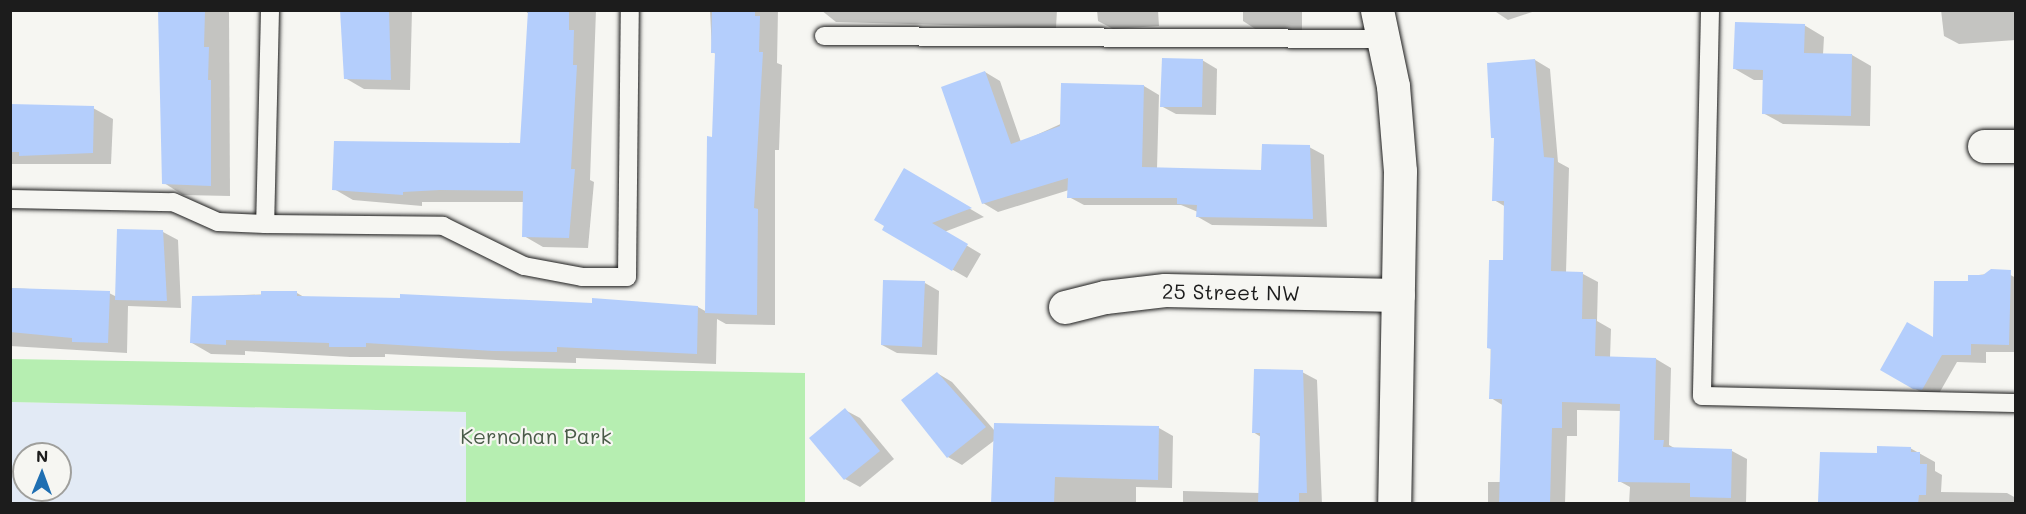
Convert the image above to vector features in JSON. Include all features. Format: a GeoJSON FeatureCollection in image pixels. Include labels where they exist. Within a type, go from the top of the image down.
{"type":"FeatureCollection","features":[{"type":"Feature","properties":{"kind":"street"},"geometry":{"type":"LineString","coordinates":[[1381,25],[1393,86],[1400,171],[1394,504]]}},
{"type":"Feature","properties":{"kind":"street","name":"25 Street NW"},"geometry":{"type":"LineString","coordinates":[[1065,307],[1105,297],[1165,290],[1398,295]]}},
{"type":"Feature","properties":{"kind":"lane"},"geometry":{"type":"LineString","coordinates":[[266,224],[270,10]]}},
{"type":"Feature","properties":{"kind":"lane"},"geometry":{"type":"LineString","coordinates":[[10,199],[173,202],[218,222],[443,226],[524,266],[582,277],[627,277],[630,10]]}},
{"type":"Feature","properties":{"kind":"lane"},"geometry":{"type":"LineString","coordinates":[[1710,10],[1702,396],[2016,403]]}},
{"type":"Feature","properties":{"kind":"lane"},"geometry":{"type":"LineString","coordinates":[[824,36],[1381,25]]}},
{"type":"Feature","properties":{"kind":"shaded area"},"geometry":{"type":"Polygon","coordinates":[[[11,402],[467,412],[466,503],[11,504],[11,402]]]}},
{"type":"Feature","properties":{"kind":"green space","name":"Kernohan Park"},"geometry":{"type":"Polygon","coordinates":[[[11,359],[805,373],[805,503],[466,503],[466,412],[11,402],[11,359]]]}},
{"type":"Feature","properties":{"kind":"building"},"geometry":{"type":"Polygon","coordinates":[[[158,10],[205,11],[204,47],[209,47],[208,80],[211,80],[211,186],[162,184],[158,10]]]}},
{"type":"Feature","properties":{"kind":"building"},"geometry":{"type":"Polygon","coordinates":[[[340,10],[389,10],[391,80],[344,79],[340,10]]]}},
{"type":"Feature","properties":{"kind":"building"},"geometry":{"type":"Polygon","coordinates":[[[528,10],[569,10],[569,30],[574,30],[573,65],[577,65],[571,169],[575,169],[569,238],[522,237],[523,191],[440,190],[403,192],[403,195],[332,190],[334,141],[520,143],[528,10]]]}},
{"type":"Feature","properties":{"kind":"building"},"geometry":{"type":"Polygon","coordinates":[[[712,10],[755,10],[755,16],[760,16],[759,52],[763,52],[754,208],[758,209],[757,315],[705,313],[707,136],[712,137],[715,53],[711,53],[712,10]]]}},
{"type":"Feature","properties":{"kind":"building"},"geometry":{"type":"Polygon","coordinates":[[[1735,22],[1805,24],[1804,53],[1852,54],[1851,116],[1762,114],[1763,70],[1733,69],[1735,22]]]}},
{"type":"Feature","properties":{"kind":"building"},"geometry":{"type":"Polygon","coordinates":[[[1162,58],[1203,59],[1202,107],[1160,107],[1162,58]]]}},
{"type":"Feature","properties":{"kind":"building"},"geometry":{"type":"Polygon","coordinates":[[[1535,59],[1544,157],[1554,158],[1551,271],[1583,272],[1582,319],[1596,319],[1595,356],[1656,358],[1654,440],[1664,440],[1663,447],[1732,449],[1731,498],[1690,497],[1690,483],[1618,482],[1620,404],[1562,402],[1562,428],[1552,428],[1550,504],[1499,504],[1502,399],[1489,399],[1491,349],[1487,348],[1489,260],[1503,260],[1504,201],[1492,201],[1494,138],[1491,138],[1487,63],[1535,59]]]}},
{"type":"Feature","properties":{"kind":"building"},"geometry":{"type":"Polygon","coordinates":[[[985,71],[1011,144],[1060,126],[1061,83],[1144,85],[1142,167],[1261,170],[1262,144],[1310,145],[1313,219],[1196,217],[1197,205],[1177,204],[1177,198],[1067,198],[1068,178],[982,204],[941,87],[985,71]]]}},
{"type":"Feature","properties":{"kind":"building"},"geometry":{"type":"Polygon","coordinates":[[[10,104],[94,106],[93,153],[19,156],[19,152],[10,152],[10,104]]]}},
{"type":"Feature","properties":{"kind":"building"},"geometry":{"type":"Polygon","coordinates":[[[904,168],[972,208],[932,223],[968,244],[952,271],[882,230],[884,226],[874,220],[904,168]]]}},
{"type":"Feature","properties":{"kind":"building"},"geometry":{"type":"Polygon","coordinates":[[[117,229],[163,230],[167,301],[115,300],[117,229]]]}},
{"type":"Feature","properties":{"kind":"building"},"geometry":{"type":"Polygon","coordinates":[[[1991,269],[2011,270],[2009,345],[1971,344],[1971,355],[1942,355],[1922,390],[1913,389],[1880,370],[1907,322],[1933,337],[1934,281],[1968,281],[1968,275],[1983,275],[1991,269]]]}},
{"type":"Feature","properties":{"kind":"building"},"geometry":{"type":"Polygon","coordinates":[[[883,280],[925,281],[922,347],[881,345],[883,280]]]}},
{"type":"Feature","properties":{"kind":"building"},"geometry":{"type":"Polygon","coordinates":[[[10,288],[110,291],[108,343],[72,342],[72,338],[10,332],[10,288]]]}},
{"type":"Feature","properties":{"kind":"building"},"geometry":{"type":"Polygon","coordinates":[[[261,291],[297,291],[297,296],[400,298],[400,294],[592,303],[592,298],[698,306],[697,354],[557,347],[557,352],[493,351],[366,343],[366,347],[329,347],[329,343],[226,340],[226,345],[190,343],[192,296],[261,295],[261,291]]]}},
{"type":"Feature","properties":{"kind":"building"},"geometry":{"type":"Polygon","coordinates":[[[1254,369],[1303,370],[1307,493],[1299,493],[1299,504],[1258,504],[1260,433],[1252,433],[1254,369]]]}},
{"type":"Feature","properties":{"kind":"building"},"geometry":{"type":"Polygon","coordinates":[[[937,372],[986,427],[947,458],[901,400],[937,372]]]}},
{"type":"Feature","properties":{"kind":"building"},"geometry":{"type":"Polygon","coordinates":[[[845,408],[880,451],[844,480],[809,438],[845,408]]]}},
{"type":"Feature","properties":{"kind":"building"},"geometry":{"type":"Polygon","coordinates":[[[994,423],[1159,426],[1158,480],[1055,477],[1054,504],[991,504],[994,423]]]}},
{"type":"Feature","properties":{"kind":"building"},"geometry":{"type":"Polygon","coordinates":[[[1877,446],[1911,447],[1911,452],[1920,452],[1920,464],[1927,464],[1926,495],[1919,495],[1918,504],[1818,502],[1820,452],[1877,453],[1877,446]]]}}]}
